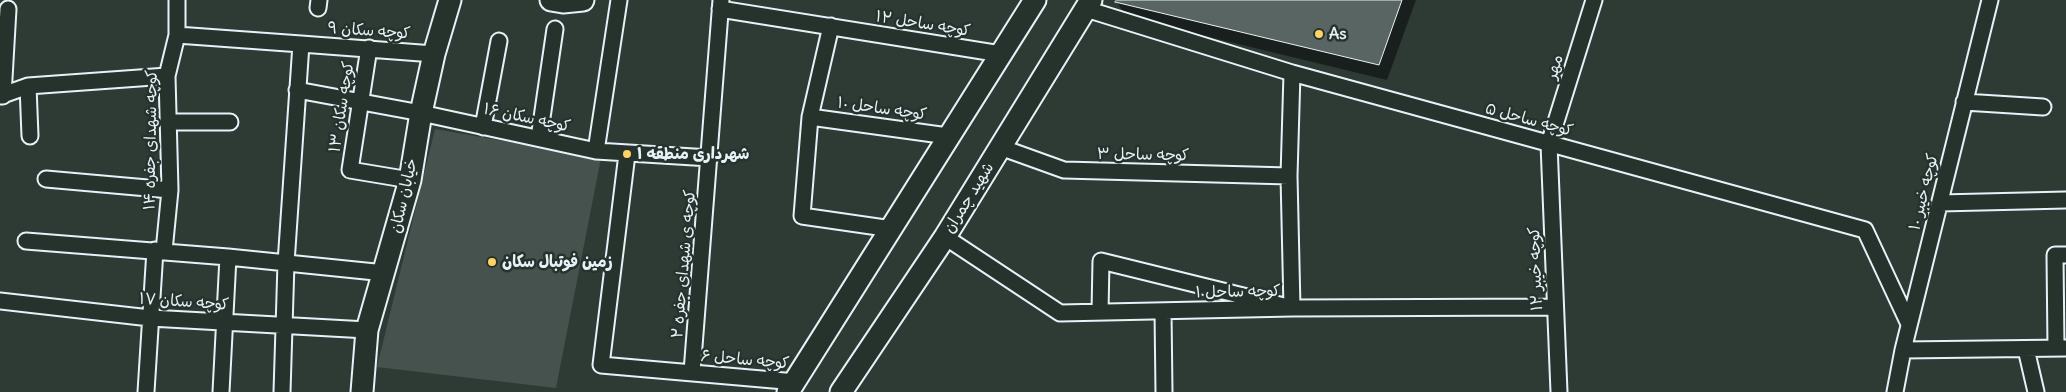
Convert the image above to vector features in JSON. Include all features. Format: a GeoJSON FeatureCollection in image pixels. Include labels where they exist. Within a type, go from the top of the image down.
{"type":"FeatureCollection","features":[{"type":"Feature","properties":{"kind":"street","name":"کوچه شهدای جفره ۱۴"},"geometry":{"type":"LineString","coordinates":[[146,392],[150,318],[170,190],[167,76],[177,35],[176,0]]}},
{"type":"Feature","properties":{"kind":"street","name":"خیابان سکان"},"geometry":{"type":"LineString","coordinates":[[362,392],[367,330],[410,180],[420,113],[434,54],[450,0]]}},
{"type":"Feature","properties":{"kind":"street"},"geometry":{"type":"LineString","coordinates":[[551,0],[563,2],[583,0]]}},
{"type":"Feature","properties":{"kind":"street"},"geometry":{"type":"LineString","coordinates":[[596,151],[618,0]]}},
{"type":"Feature","properties":{"kind":"street"},"geometry":{"type":"LineString","coordinates":[[792,387],[1035,0]]}},
{"type":"Feature","properties":{"kind":"street","name":"مهر"},"geometry":{"type":"LineString","coordinates":[[1549,144],[1594,0]]}},
{"type":"Feature","properties":{"kind":"street","name":"کوچه خیبر ۱۰"},"geometry":{"type":"LineString","coordinates":[[1895,392],[1909,324],[1990,0]]}},
{"type":"Feature","properties":{"kind":"street","name":"کوچه ساحل ۱۲"},"geometry":{"type":"LineString","coordinates":[[721,4],[831,26],[1001,54]]}},
{"type":"Feature","properties":{"kind":"street","name":"کوچه ی شهدای جفره ۲"},"geometry":{"type":"LineString","coordinates":[[692,372],[721,4]]}},
{"type":"Feature","properties":{"kind":"street","name":"کوچه ساحل ۵"},"geometry":{"type":"LineString","coordinates":[[1088,4],[1292,73],[1865,230],[1909,324]]}},
{"type":"Feature","properties":{"kind":"street","name":"شهید چمران"},"geometry":{"type":"LineString","coordinates":[[841,392],[945,237],[1088,4]]}},
{"type":"Feature","properties":{"kind":"street"},"geometry":{"type":"LineString","coordinates":[[8,9],[1,96],[28,86],[167,76]]}},
{"type":"Feature","properties":{"kind":"street"},"geometry":{"type":"LineString","coordinates":[[831,26],[810,117],[802,216],[892,228]]}},
{"type":"Feature","properties":{"kind":"street"},"geometry":{"type":"LineString","coordinates":[[539,138],[555,29]]}},
{"type":"Feature","properties":{"kind":"street","name":"کوچه سکان ۹"},"geometry":{"type":"LineString","coordinates":[[177,35],[434,54]]}},
{"type":"Feature","properties":{"kind":"street"},"geometry":{"type":"LineString","coordinates":[[483,127],[498,41]]}},
{"type":"Feature","properties":{"kind":"street"},"geometry":{"type":"LineString","coordinates":[[282,392],[286,263],[301,44]]}},
{"type":"Feature","properties":{"kind":"street","name":"کوچه سکان ۱۳"},"geometry":{"type":"LineString","coordinates":[[369,48],[350,170],[410,180]]}},
{"type":"Feature","properties":{"kind":"street"},"geometry":{"type":"LineString","coordinates":[[1100,312],[1101,261],[1292,308],[1290,176],[1292,73]]}},
{"type":"Feature","properties":{"kind":"street"},"geometry":{"type":"LineString","coordinates":[[28,86],[30,136]]}},
{"type":"Feature","properties":{"kind":"street","name":"کوچه سکان ۱۶"},"geometry":{"type":"LineString","coordinates":[[297,90],[420,113],[596,151],[710,158]]}},
{"type":"Feature","properties":{"kind":"street"},"geometry":{"type":"LineString","coordinates":[[1964,102],[2043,106]]}},
{"type":"Feature","properties":{"kind":"street","name":"کوچه ساحل ۱۰"},"geometry":{"type":"LineString","coordinates":[[810,117],[948,136]]}},
{"type":"Feature","properties":{"kind":"street"},"geometry":{"type":"LineString","coordinates":[[168,122],[230,122]]}},
{"type":"Feature","properties":{"kind":"street","name":"کوچه خیبر ۱۲"},"geometry":{"type":"LineString","coordinates":[[1549,144],[1559,392]]}},
{"type":"Feature","properties":{"kind":"street","name":"کوچه ساحل ۳"},"geometry":{"type":"LineString","coordinates":[[1000,147],[1064,170],[1290,176]]}},
{"type":"Feature","properties":{"kind":"street","name":"کوچه ساحل ۶"},"geometry":{"type":"LineString","coordinates":[[626,154],[602,365],[692,372],[792,387]]}},
{"type":"Feature","properties":{"kind":"street"},"geometry":{"type":"LineString","coordinates":[[46,179],[170,190]]}},
{"type":"Feature","properties":{"kind":"street"},"geometry":{"type":"LineString","coordinates":[[1940,204],[2066,200]]}},
{"type":"Feature","properties":{"kind":"street","name":"کوچه ساحل ۱"},"geometry":{"type":"LineString","coordinates":[[945,237],[1060,313],[1292,308],[1555,307]]}},
{"type":"Feature","properties":{"kind":"street"},"geometry":{"type":"LineString","coordinates":[[26,241],[228,256],[384,274]]}},
{"type":"Feature","properties":{"kind":"street"},"geometry":{"type":"LineString","coordinates":[[1903,350],[2061,348],[2055,255],[2066,255]]}},
{"type":"Feature","properties":{"kind":"street"},"geometry":{"type":"LineString","coordinates":[[221,392],[228,256]]}},
{"type":"Feature","properties":{"kind":"street","name":"کوچه سکان ۱۷"},"geometry":{"type":"LineString","coordinates":[[0,300],[150,318],[284,327],[367,330]]}},
{"type":"Feature","properties":{"kind":"street"},"geometry":{"type":"LineString","coordinates":[[1163,311],[1164,392]]}},
{"type":"Feature","properties":{"kind":"street"},"geometry":{"type":"LineString","coordinates":[[2026,349],[2036,392]]}},
{"type":"Feature","properties":{"kind":"shaded area","name":"زمین فوتبال سکان"},"geometry":{"type":"Polygon","coordinates":[[[435,129],[601,158],[556,388],[377,367],[435,129]]]}},
{"type":"Feature","properties":{"kind":"building","name":"As"},"geometry":{"type":"Polygon","coordinates":[[[1117,0],[1402,0],[1379,65],[1115,2],[1117,0]]]}},
{"type":"Feature","properties":{"kind":"place","name":"As"},"geometry":{"type":"Point","coordinates":[1319,34]}},
{"type":"Feature","properties":{"kind":"place","name":"شهرداری منطقه ١"},"geometry":{"type":"Point","coordinates":[627,154]}},
{"type":"Feature","properties":{"kind":"place","name":"زمین فوتبال سکان"},"geometry":{"type":"Point","coordinates":[492,262]}}]}
